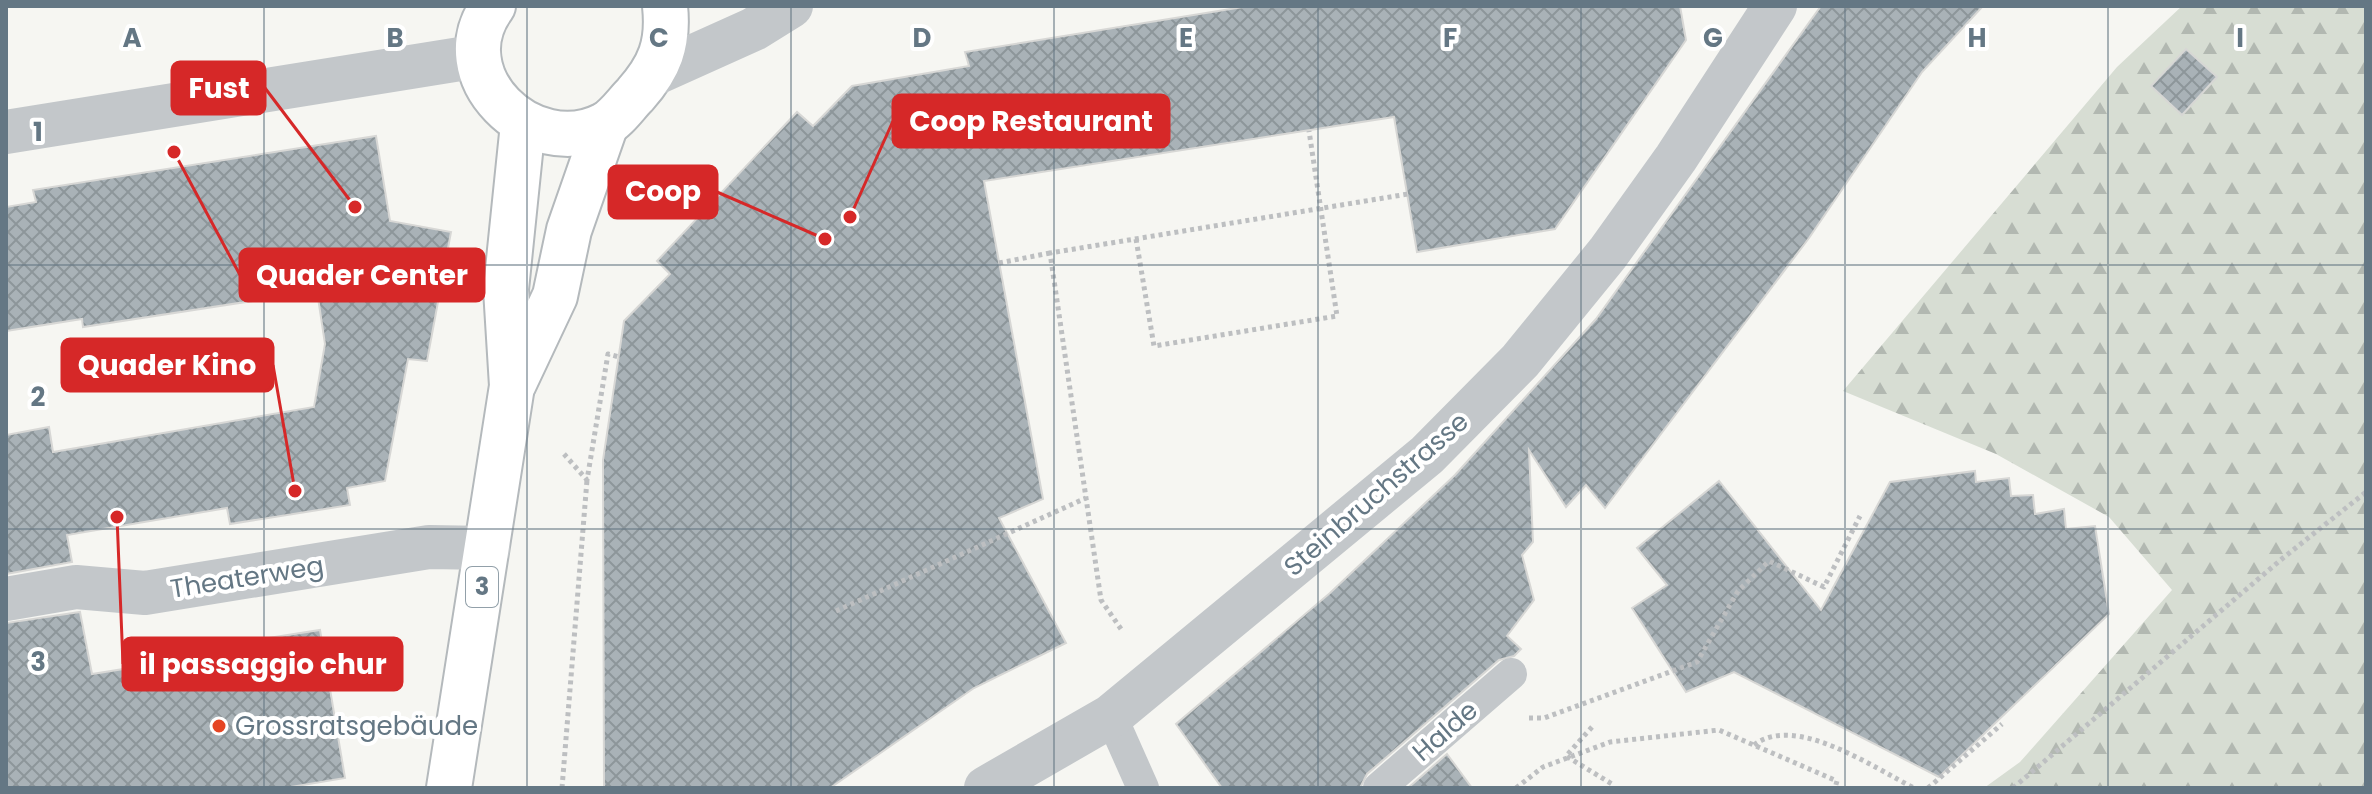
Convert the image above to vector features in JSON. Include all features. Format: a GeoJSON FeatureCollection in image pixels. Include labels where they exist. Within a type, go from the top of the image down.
{"type":"FeatureCollection","features":[{"type":"Feature","properties":{"kind":"main road"},"geometry":{"type":"LineString","coordinates":[[493,6],[484,18],[479,56],[488,88],[502,109],[523,124],[555,133],[587,131],[606,124],[654,74],[665,50],[665,6]]}},
{"type":"Feature","properties":{"kind":"main road","name":"3"},"geometry":{"type":"LineString","coordinates":[[449,788],[512,386],[506,289],[523,124]]}},
{"type":"Feature","properties":{"kind":"main road","name":"3"},"geometry":{"type":"LineString","coordinates":[[512,386],[555,296],[569,230],[606,124]]}},
{"type":"Feature","properties":{"kind":"street"},"geometry":{"type":"LineString","coordinates":[[654,74],[754,29],[791,6]]}},
{"type":"Feature","properties":{"kind":"street","name":"Steinbruchstrasse"},"geometry":{"type":"LineString","coordinates":[[986,788],[1111,716],[1427,455],[1520,361],[1617,242],[1775,6]]}},
{"type":"Feature","properties":{"kind":"street"},"geometry":{"type":"LineString","coordinates":[[6,132],[479,56]]}},
{"type":"Feature","properties":{"kind":"street","name":"Theaterweg"},"geometry":{"type":"LineString","coordinates":[[6,599],[76,587],[145,593],[429,547],[488,548]]}},
{"type":"Feature","properties":{"kind":"lane","name":"Halde"},"geometry":{"type":"LineString","coordinates":[[1379,788],[1511,674]]}},
{"type":"Feature","properties":{"kind":"lane"},"geometry":{"type":"LineString","coordinates":[[1111,716],[1143,788]]}},
{"type":"Feature","properties":{"kind":"path"},"geometry":{"type":"LineString","coordinates":[[1136,239],[1154,346],[1337,316],[1309,131]]}},
{"type":"Feature","properties":{"kind":"path"},"geometry":{"type":"LineString","coordinates":[[999,263],[1408,194]]}},
{"type":"Feature","properties":{"kind":"path"},"geometry":{"type":"LineString","coordinates":[[1050,253],[1101,600],[1121,629]]}},
{"type":"Feature","properties":{"kind":"path"},"geometry":{"type":"LineString","coordinates":[[562,788],[587,480],[608,354],[619,357]]}},
{"type":"Feature","properties":{"kind":"path"},"geometry":{"type":"LineString","coordinates":[[564,454],[587,480]]}},
{"type":"Feature","properties":{"kind":"path"},"geometry":{"type":"LineString","coordinates":[[2013,788],[2283,558],[2366,492]]}},
{"type":"Feature","properties":{"kind":"path"},"geometry":{"type":"LineString","coordinates":[[836,611],[1086,498]]}},
{"type":"Feature","properties":{"kind":"path"},"geometry":{"type":"LineString","coordinates":[[1523,710],[1527,718],[1544,718],[1697,662],[1738,591],[1769,561],[1824,587],[1860,516]]}},
{"type":"Feature","properties":{"kind":"path"},"geometry":{"type":"LineString","coordinates":[[1928,788],[1938,783],[2002,724]]}},
{"type":"Feature","properties":{"kind":"path"},"geometry":{"type":"LineString","coordinates":[[1566,756],[1592,727]]}},
{"type":"Feature","properties":{"kind":"path"},"geometry":{"type":"LineString","coordinates":[[1516,788],[1526,778],[1566,756],[1610,742],[1719,730],[1837,781],[1835,788]]}},
{"type":"Feature","properties":{"kind":"path"},"geometry":{"type":"LineString","coordinates":[[1754,745],[1778,735],[1812,737],[1914,788]]}},
{"type":"Feature","properties":{"kind":"path"},"geometry":{"type":"LineString","coordinates":[[1566,756],[1612,784]]}},
{"type":"Feature","properties":{"kind":"green space"},"geometry":{"type":"Polygon","coordinates":[[[2182,6],[2366,6],[2366,788],[1984,788],[2020,762],[2172,590],[2109,517],[1996,454],[1843,391],[2117,67],[2182,6]]]}},
{"type":"Feature","properties":{"kind":"building"},"geometry":{"type":"Polygon","coordinates":[[[1249,6],[1680,6],[1686,40],[1555,229],[1417,252],[1394,117],[984,181],[1043,499],[999,518],[1066,643],[974,688],[830,788],[604,788],[603,460],[624,321],[670,274],[657,261],[797,112],[813,126],[852,86],[969,66],[965,52],[1249,6]]]}},
{"type":"Feature","properties":{"kind":"building"},"geometry":{"type":"Polygon","coordinates":[[[1821,6],[1983,6],[1922,72],[1809,238],[1605,508],[1586,485],[1566,507],[1529,450],[1533,542],[1522,555],[1534,600],[1507,636],[1521,649],[1514,656],[1499,660],[1367,774],[1360,788],[1222,788],[1176,724],[1330,593],[1455,475],[1596,319],[1821,6]]]}},
{"type":"Feature","properties":{"kind":"building"},"geometry":{"type":"Polygon","coordinates":[[[2186,49],[2217,77],[2182,115],[2151,86],[2186,49]]]}},
{"type":"Feature","properties":{"kind":"building"},"geometry":{"type":"Polygon","coordinates":[[[376,136],[390,221],[451,232],[427,361],[408,359],[385,481],[347,488],[350,505],[230,524],[227,508],[67,535],[72,562],[6,574],[6,435],[49,427],[53,452],[314,407],[325,344],[317,291],[83,327],[82,319],[6,331],[6,207],[36,202],[33,190],[376,136]]]}},
{"type":"Feature","properties":{"kind":"building"},"geometry":{"type":"Polygon","coordinates":[[[1975,471],[1976,482],[2009,478],[2011,496],[2033,495],[2035,514],[2064,509],[2066,529],[2095,526],[2109,614],[1939,777],[1734,672],[1686,692],[1632,608],[1667,585],[1637,548],[1719,481],[1821,610],[1890,482],[1975,471]]]}},
{"type":"Feature","properties":{"kind":"building","name":"Grossratsgebäude"},"geometry":{"type":"Polygon","coordinates":[[[80,612],[92,674],[211,655],[210,647],[320,630],[345,778],[285,788],[6,788],[6,623],[80,612]]]}},
{"type":"Feature","properties":{"kind":"building"},"geometry":{"type":"Polygon","coordinates":[[[1447,754],[1472,788],[1408,788],[1447,754]]]}},
{"type":"Feature","properties":{"kind":"place","name":"Quader Center"},"geometry":{"type":"Point","coordinates":[174,152]}},
{"type":"Feature","properties":{"kind":"place","name":"Fust"},"geometry":{"type":"Point","coordinates":[355,207]}},
{"type":"Feature","properties":{"kind":"place","name":"Coop Restaurant"},"geometry":{"type":"Point","coordinates":[850,217]}},
{"type":"Feature","properties":{"kind":"place","name":"Coop"},"geometry":{"type":"Point","coordinates":[825,239]}},
{"type":"Feature","properties":{"kind":"place","name":"Quader Kino"},"geometry":{"type":"Point","coordinates":[295,491]}},
{"type":"Feature","properties":{"kind":"place","name":"il passaggio chur"},"geometry":{"type":"Point","coordinates":[117,517]}},
{"type":"Feature","properties":{"kind":"place","name":"Grossratsgebäude"},"geometry":{"type":"Point","coordinates":[219,726]}}]}
